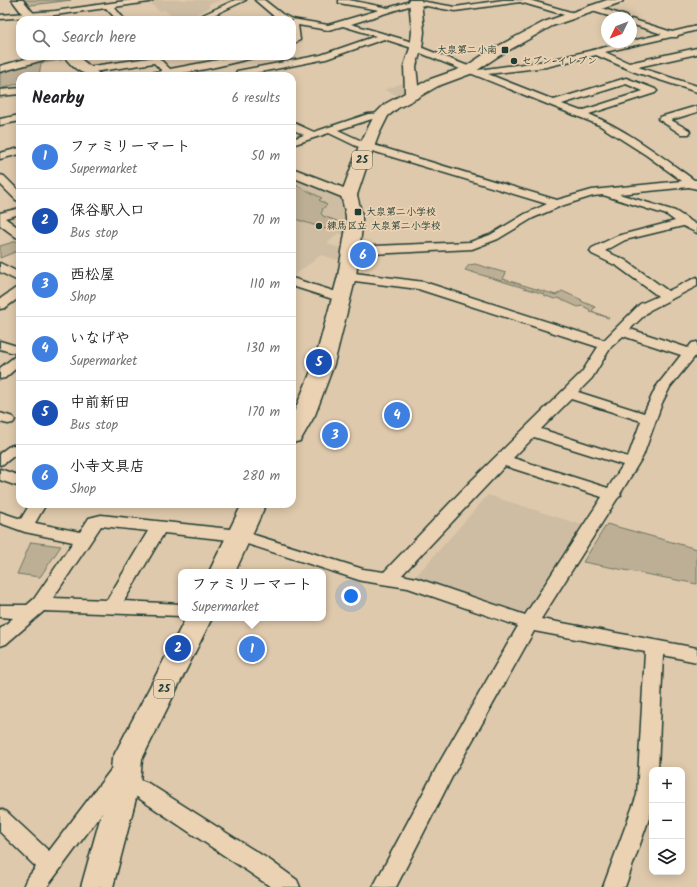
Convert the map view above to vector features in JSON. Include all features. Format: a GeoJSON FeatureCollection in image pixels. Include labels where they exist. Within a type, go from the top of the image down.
{"type":"FeatureCollection","features":[{"type":"Feature","properties":{"kind":"main road"},"geometry":{"type":"LineString","coordinates":[[412,1],[418,30],[416,47],[410,66],[412,94]]}},
{"type":"Feature","properties":{"kind":"main road","name":"25"},"geometry":{"type":"LineString","coordinates":[[349,195],[367,146],[387,108],[412,94]]}},
{"type":"Feature","properties":{"kind":"main road"},"geometry":{"type":"LineString","coordinates":[[298,414],[324,364],[342,298],[347,276],[354,216],[349,195]]}},
{"type":"Feature","properties":{"kind":"main road"},"geometry":{"type":"LineString","coordinates":[[223,569],[252,508]]}},
{"type":"Feature","properties":{"kind":"main road","name":"25"},"geometry":{"type":"LineString","coordinates":[[97,887],[123,774],[199,621]]}},
{"type":"Feature","properties":{"kind":"street"},"geometry":{"type":"LineString","coordinates":[[17,0],[29,16]]}},
{"type":"Feature","properties":{"kind":"street"},"geometry":{"type":"LineString","coordinates":[[44,16],[133,1],[149,0]]}},
{"type":"Feature","properties":{"kind":"street"},"geometry":{"type":"LineString","coordinates":[[207,16],[242,0]]}},
{"type":"Feature","properties":{"kind":"street"},"geometry":{"type":"LineString","coordinates":[[259,0],[283,16]]}},
{"type":"Feature","properties":{"kind":"street"},"geometry":{"type":"LineString","coordinates":[[344,0],[342,1],[390,10]]}},
{"type":"Feature","properties":{"kind":"street"},"geometry":{"type":"LineString","coordinates":[[296,21],[328,28],[390,10],[412,1],[455,9],[521,0],[570,15]]}},
{"type":"Feature","properties":{"kind":"street"},"geometry":{"type":"LineString","coordinates":[[473,71],[493,54],[539,28],[570,15],[618,0]]}},
{"type":"Feature","properties":{"kind":"street"},"geometry":{"type":"LineString","coordinates":[[108,6],[117,16]]}},
{"type":"Feature","properties":{"kind":"street"},"geometry":{"type":"LineString","coordinates":[[592,8],[604,12]]}},
{"type":"Feature","properties":{"kind":"street"},"geometry":{"type":"LineString","coordinates":[[0,17],[16,18]]}},
{"type":"Feature","properties":{"kind":"street"},"geometry":{"type":"LineString","coordinates":[[637,23],[674,34],[691,42]]}},
{"type":"Feature","properties":{"kind":"street"},"geometry":{"type":"LineString","coordinates":[[344,24],[386,36],[416,47],[602,123],[695,185]]}},
{"type":"Feature","properties":{"kind":"street"},"geometry":{"type":"LineString","coordinates":[[412,94],[427,85],[473,71],[546,64],[697,29]]}},
{"type":"Feature","properties":{"kind":"street"},"geometry":{"type":"LineString","coordinates":[[245,72],[323,57],[386,36]]}},
{"type":"Feature","properties":{"kind":"street"},"geometry":{"type":"LineString","coordinates":[[628,66],[697,51]]}},
{"type":"Feature","properties":{"kind":"street"},"geometry":{"type":"LineString","coordinates":[[597,52],[628,66],[697,89]]}},
{"type":"Feature","properties":{"kind":"street"},"geometry":{"type":"LineString","coordinates":[[0,69],[30,60]]}},
{"type":"Feature","properties":{"kind":"street"},"geometry":{"type":"LineString","coordinates":[[75,60],[90,72]]}},
{"type":"Feature","properties":{"kind":"street"},"geometry":{"type":"LineString","coordinates":[[96,72],[156,60],[168,72],[225,60]]}},
{"type":"Feature","properties":{"kind":"street"},"geometry":{"type":"LineString","coordinates":[[554,103],[626,81],[652,90],[581,114]]}},
{"type":"Feature","properties":{"kind":"street"},"geometry":{"type":"LineString","coordinates":[[0,93],[16,91]]}},
{"type":"Feature","properties":{"kind":"street"},"geometry":{"type":"LineString","coordinates":[[685,132],[664,119],[697,109]]}},
{"type":"Feature","properties":{"kind":"street"},"geometry":{"type":"LineString","coordinates":[[296,141],[371,116],[383,115]]}},
{"type":"Feature","properties":{"kind":"street"},"geometry":{"type":"LineString","coordinates":[[0,122],[16,119]]}},
{"type":"Feature","properties":{"kind":"street"},"geometry":{"type":"LineString","coordinates":[[296,127],[313,135]]}},
{"type":"Feature","properties":{"kind":"street"},"geometry":{"type":"LineString","coordinates":[[330,130],[367,146],[557,204]]}},
{"type":"Feature","properties":{"kind":"street"},"geometry":{"type":"LineString","coordinates":[[0,156],[16,153]]}},
{"type":"Feature","properties":{"kind":"street"},"geometry":{"type":"LineString","coordinates":[[296,174],[349,195]]}},
{"type":"Feature","properties":{"kind":"street"},"geometry":{"type":"LineString","coordinates":[[0,178],[16,194]]}},
{"type":"Feature","properties":{"kind":"street"},"geometry":{"type":"LineString","coordinates":[[351,247],[472,244],[494,237],[529,216],[574,198],[599,192],[695,185]]}},
{"type":"Feature","properties":{"kind":"street"},"geometry":{"type":"LineString","coordinates":[[599,192],[671,213],[697,230]]}},
{"type":"Feature","properties":{"kind":"street"},"geometry":{"type":"LineString","coordinates":[[0,216],[16,212]]}},
{"type":"Feature","properties":{"kind":"street"},"geometry":{"type":"LineString","coordinates":[[0,220],[16,232]]}},
{"type":"Feature","properties":{"kind":"street"},"geometry":{"type":"LineString","coordinates":[[666,296],[621,263],[596,251],[621,238],[685,222]]}},
{"type":"Feature","properties":{"kind":"street"},"geometry":{"type":"LineString","coordinates":[[0,266],[16,276]]}},
{"type":"Feature","properties":{"kind":"street"},"geometry":{"type":"LineString","coordinates":[[347,276],[420,285],[606,345]]}},
{"type":"Feature","properties":{"kind":"street"},"geometry":{"type":"LineString","coordinates":[[389,578],[587,375],[606,345],[645,307],[697,280]]}},
{"type":"Feature","properties":{"kind":"street"},"geometry":{"type":"LineString","coordinates":[[296,283],[342,298]]}},
{"type":"Feature","properties":{"kind":"street"},"geometry":{"type":"LineString","coordinates":[[0,305],[16,294]]}},
{"type":"Feature","properties":{"kind":"street"},"geometry":{"type":"LineString","coordinates":[[384,887],[445,771],[529,623],[613,495],[639,451],[655,402],[667,382],[694,350],[622,331]]}},
{"type":"Feature","properties":{"kind":"street"},"geometry":{"type":"LineString","coordinates":[[0,345],[16,350]]}},
{"type":"Feature","properties":{"kind":"street"},"geometry":{"type":"LineString","coordinates":[[0,375],[16,361]]}},
{"type":"Feature","properties":{"kind":"street"},"geometry":{"type":"LineString","coordinates":[[568,394],[650,419]]}},
{"type":"Feature","properties":{"kind":"street"},"geometry":{"type":"LineString","coordinates":[[531,431],[632,463]]}},
{"type":"Feature","properties":{"kind":"street"},"geometry":{"type":"LineString","coordinates":[[0,460],[13,450]]}},
{"type":"Feature","properties":{"kind":"street"},"geometry":{"type":"LineString","coordinates":[[503,460],[613,495]]}},
{"type":"Feature","properties":{"kind":"street"},"geometry":{"type":"LineString","coordinates":[[0,474],[16,480]]}},
{"type":"Feature","properties":{"kind":"street"},"geometry":{"type":"LineString","coordinates":[[25,527],[36,508]]}},
{"type":"Feature","properties":{"kind":"street"},"geometry":{"type":"LineString","coordinates":[[0,517],[25,527],[84,538]]}},
{"type":"Feature","properties":{"kind":"street"},"geometry":{"type":"LineString","coordinates":[[0,639],[36,608],[95,522],[101,520],[239,536],[362,575],[410,582],[529,623],[697,655]]}},
{"type":"Feature","properties":{"kind":"street"},"geometry":{"type":"LineString","coordinates":[[111,608],[159,527]]}},
{"type":"Feature","properties":{"kind":"street"},"geometry":{"type":"LineString","coordinates":[[0,611],[36,608],[178,610]]}},
{"type":"Feature","properties":{"kind":"street"},"geometry":{"type":"LineString","coordinates":[[614,887],[648,795],[654,647]]}},
{"type":"Feature","properties":{"kind":"street"},"geometry":{"type":"LineString","coordinates":[[34,887],[123,774],[141,789],[263,868],[289,887]]}},
{"type":"Feature","properties":{"kind":"street"},"geometry":{"type":"LineString","coordinates":[[0,818],[50,866]]}},
{"type":"Feature","properties":{"kind":"shaded area"},"geometry":{"type":"Polygon","coordinates":[[[19,0],[71,0],[24,6],[19,0]]]}},
{"type":"Feature","properties":{"kind":"shaded area"},"geometry":{"type":"Polygon","coordinates":[[[222,0],[208,4],[210,7],[196,14],[204,15],[202,16],[171,16],[165,10],[159,11],[148,1],[222,0]]]}},
{"type":"Feature","properties":{"kind":"shaded area"},"geometry":{"type":"Polygon","coordinates":[[[40,60],[62,60],[41,63],[40,72],[16,72],[16,84],[0,89],[0,71],[40,60]]]}},
{"type":"Feature","properties":{"kind":"shaded area"},"geometry":{"type":"Polygon","coordinates":[[[403,83],[407,85],[407,93],[403,96],[399,96],[384,90],[403,83]]]}},
{"type":"Feature","properties":{"kind":"shaded area","name":"練馬区立 大泉第二小学校"},"geometry":{"type":"Polygon","coordinates":[[[296,177],[344,197],[346,219],[344,235],[338,233],[327,244],[344,249],[342,261],[321,255],[296,274],[296,177]]]}},
{"type":"Feature","properties":{"kind":"shaded area"},"geometry":{"type":"Polygon","coordinates":[[[296,185],[322,198],[319,200],[327,205],[322,209],[323,210],[321,213],[323,216],[337,221],[338,227],[329,230],[296,219],[296,185]]]}},
{"type":"Feature","properties":{"kind":"shaded area"},"geometry":{"type":"Polygon","coordinates":[[[16,241],[16,252],[0,258],[0,246],[16,241]]]}},
{"type":"Feature","properties":{"kind":"shaded area"},"geometry":{"type":"Polygon","coordinates":[[[475,264],[506,273],[503,279],[556,295],[562,291],[595,307],[592,311],[609,318],[590,312],[589,309],[582,306],[578,307],[558,298],[554,299],[544,294],[465,270],[469,265],[475,264]]]}},
{"type":"Feature","properties":{"kind":"shaded area"},"geometry":{"type":"Polygon","coordinates":[[[488,495],[585,526],[527,612],[520,613],[415,577],[488,495]]]}},
{"type":"Feature","properties":{"kind":"shaded area"},"geometry":{"type":"Polygon","coordinates":[[[607,524],[697,549],[697,584],[583,562],[607,524]]]}},
{"type":"Feature","properties":{"kind":"shaded area"},"geometry":{"type":"Polygon","coordinates":[[[31,542],[61,546],[40,577],[17,574],[31,542]]]}},
{"type":"Feature","properties":{"kind":"place","name":"大泉第二小南"},"geometry":{"type":"Point","coordinates":[505,50]}},
{"type":"Feature","properties":{"kind":"place","name":"セブン-イレブン"},"geometry":{"type":"Point","coordinates":[514,61]}},
{"type":"Feature","properties":{"kind":"place","name":"大泉第二小学校"},"geometry":{"type":"Point","coordinates":[358,212]}},
{"type":"Feature","properties":{"kind":"place","name":"練馬区立 大泉第二小学校"},"geometry":{"type":"Point","coordinates":[319,226]}},
{"type":"Feature","properties":{"kind":"place","name":"小寺文具店"},"geometry":{"type":"Point","coordinates":[363,255]}},
{"type":"Feature","properties":{"kind":"place","name":"中前新田"},"geometry":{"type":"Point","coordinates":[319,362]}},
{"type":"Feature","properties":{"kind":"place","name":"いなげや"},"geometry":{"type":"Point","coordinates":[397,415]}},
{"type":"Feature","properties":{"kind":"place","name":"西松屋"},"geometry":{"type":"Point","coordinates":[335,435]}},
{"type":"Feature","properties":{"kind":"place","name":"保谷駅入口"},"geometry":{"type":"Point","coordinates":[178,648]}},
{"type":"Feature","properties":{"kind":"place","name":"ファミリーマート"},"geometry":{"type":"Point","coordinates":[252,649]}}]}
